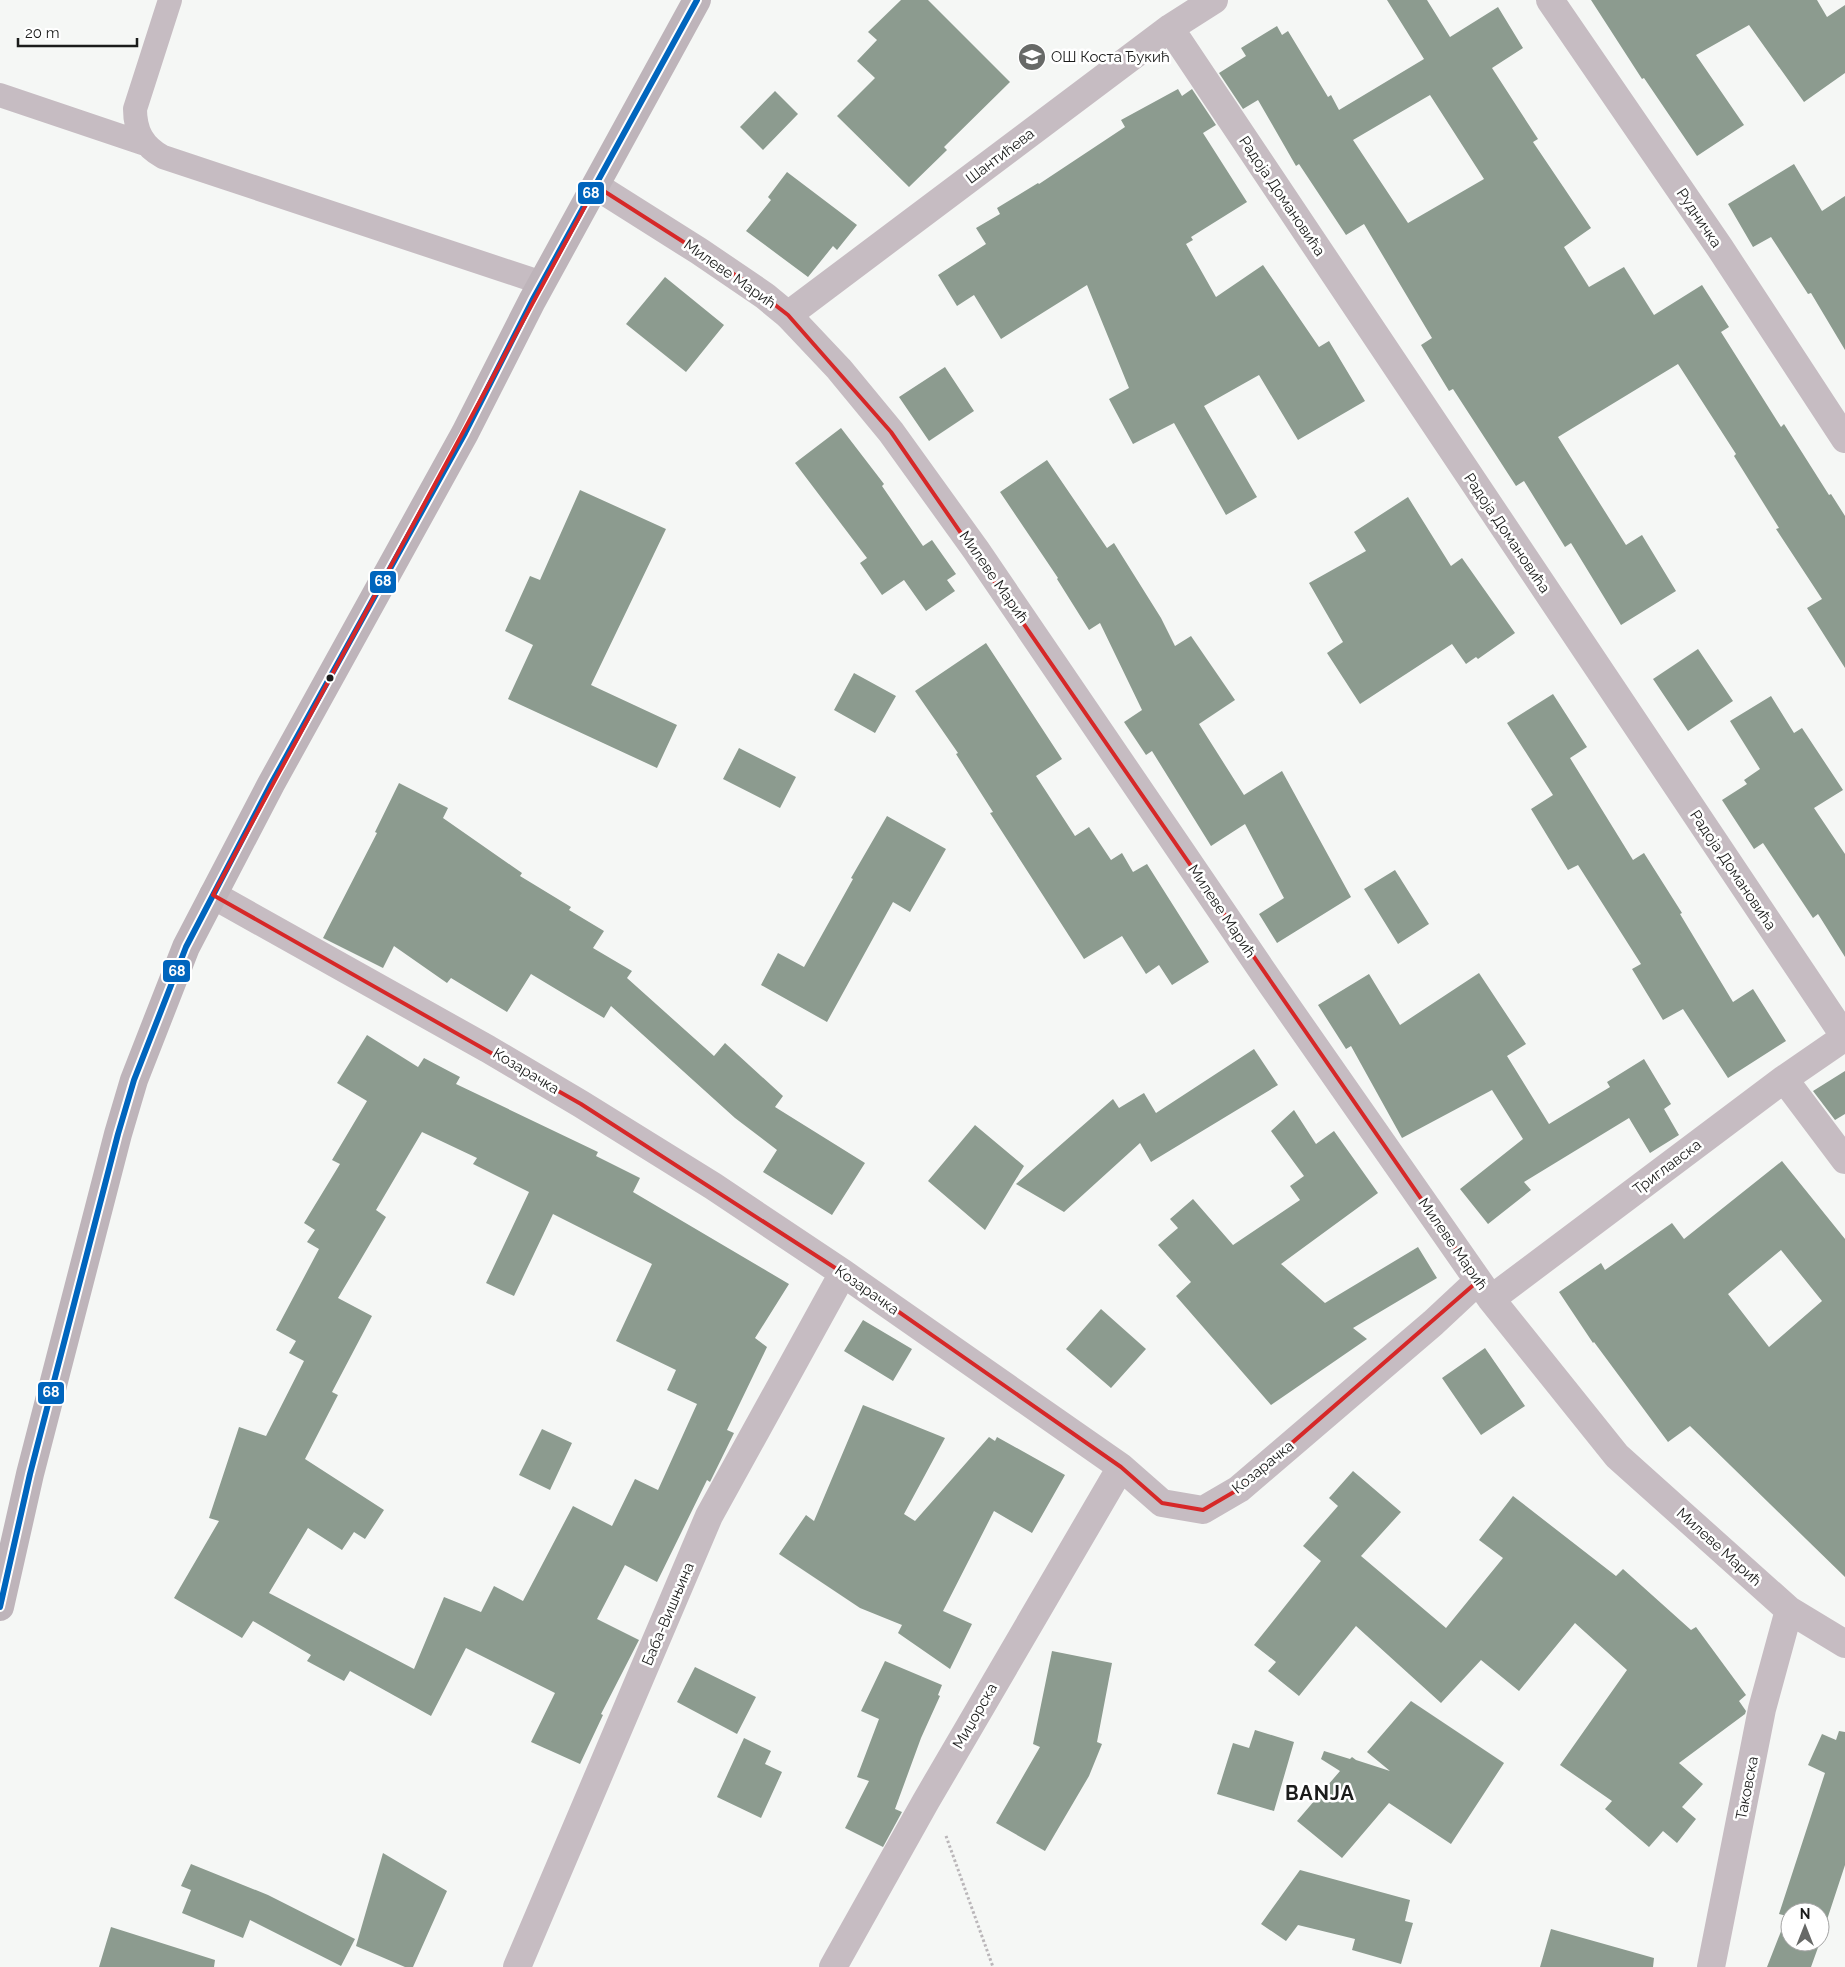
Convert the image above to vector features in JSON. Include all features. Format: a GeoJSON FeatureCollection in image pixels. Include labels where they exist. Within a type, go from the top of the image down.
{"type":"FeatureCollection","features":[{"type":"Feature","properties":{"kind":"main road"},"geometry":{"type":"LineString","coordinates":[[0,1607],[30,1474],[73,1304],[131,1089],[186,947],[271,784],[466,433],[542,283],[697,0]]}},
{"type":"Feature","properties":{"kind":"street","name":"Шантићева"},"geometry":{"type":"LineString","coordinates":[[788,315],[1170,28],[1214,0]]}},
{"type":"Feature","properties":{"kind":"street","name":"Рудничка"},"geometry":{"type":"LineString","coordinates":[[1550,0],[1720,248],[1845,439]]}},
{"type":"Feature","properties":{"kind":"street","name":"Радоја Домановића"},"geometry":{"type":"LineString","coordinates":[[1170,28],[1845,1037]]}},
{"type":"Feature","properties":{"kind":"street","name":"Милеве Марић"},"geometry":{"type":"LineString","coordinates":[[596,186],[743,280],[788,315],[839,369],[885,425],[959,527],[1277,993],[1485,1290],[1617,1456],[1789,1610],[1845,1644]]}},
{"type":"Feature","properties":{"kind":"street","name":"Козарачка"},"geometry":{"type":"LineString","coordinates":[[213,896],[488,1048],[713,1186],[844,1272],[1121,1467],[1162,1503],[1203,1510],[1239,1489],[1433,1323],[1485,1290]]}},
{"type":"Feature","properties":{"kind":"street","name":"Триглавска"},"geometry":{"type":"LineString","coordinates":[[1485,1290],[1845,1037]]}},
{"type":"Feature","properties":{"kind":"street"},"geometry":{"type":"LineString","coordinates":[[1784,1079],[1845,1160]]}},
{"type":"Feature","properties":{"kind":"street","name":"Баба-Вишњина"},"geometry":{"type":"LineString","coordinates":[[518,1967],[709,1516],[844,1272]]}},
{"type":"Feature","properties":{"kind":"street","name":"Миџорска"},"geometry":{"type":"LineString","coordinates":[[833,1967],[926,1801],[1121,1467]]}},
{"type":"Feature","properties":{"kind":"street","name":"Таковска"},"geometry":{"type":"LineString","coordinates":[[1711,1967],[1762,1709],[1789,1610]]}},
{"type":"Feature","properties":{"kind":"lane"},"geometry":{"type":"LineString","coordinates":[[170,0],[136,108],[136,122],[139,135],[153,152],[163,157],[542,283]]}},
{"type":"Feature","properties":{"kind":"lane"},"geometry":{"type":"LineString","coordinates":[[0,95],[145,144]]}},
{"type":"Feature","properties":{"kind":"path"},"geometry":{"type":"LineString","coordinates":[[926,1801],[941,1824],[993,1967]]}},
{"type":"Feature","properties":{"kind":"highlighted area"},"geometry":{"type":"Polygon","coordinates":[[[596,186],[743,280],[788,315],[891,432],[1478,1281],[1239,1489],[1203,1510],[1162,1503],[1121,1467],[843,1273],[581,1104],[213,895],[596,186]]]}},
{"type":"Feature","properties":{"kind":"building"},"geometry":{"type":"Polygon","coordinates":[[[901,0],[928,0],[1010,82],[944,147],[947,150],[909,187],[837,116],[875,78],[857,61],[877,40],[868,32],[901,0]]]}},
{"type":"Feature","properties":{"kind":"building"},"geometry":{"type":"Polygon","coordinates":[[[1387,0],[1427,0],[1450,37],[1498,7],[1523,48],[1492,68],[1538,139],[1533,142],[1591,228],[1564,247],[1589,287],[1624,267],[1654,315],[1702,285],[1729,327],[1721,332],[1781,427],[1784,424],[1829,495],[1831,494],[1845,516],[1845,668],[1807,608],[1822,599],[1776,529],[1779,528],[1734,456],[1736,454],[1678,364],[1558,437],[1626,545],[1642,535],[1676,591],[1621,625],[1571,543],[1565,547],[1524,481],[1516,486],[1453,389],[1449,391],[1421,345],[1432,338],[1364,224],[1346,235],[1299,164],[1296,166],[1258,100],[1243,109],[1219,73],[1246,56],[1241,48],[1277,26],[1282,35],[1288,31],[1328,97],[1331,95],[1339,110],[1424,59],[1387,0]],[[1430,95],[1353,140],[1408,223],[1484,179],[1430,95]]]}},
{"type":"Feature","properties":{"kind":"building"},"geometry":{"type":"Polygon","coordinates":[[[1591,0],[1817,0],[1827,17],[1845,5],[1845,73],[1804,102],[1749,25],[1696,55],[1744,125],[1697,156],[1644,78],[1642,79],[1591,0]]]}},
{"type":"Feature","properties":{"kind":"building"},"geometry":{"type":"Polygon","coordinates":[[[1178,89],[1182,96],[1192,89],[1216,125],[1203,133],[1247,202],[1191,237],[1193,240],[1186,244],[1216,297],[1263,265],[1319,347],[1329,341],[1365,401],[1298,440],[1259,375],[1204,406],[1257,497],[1226,515],[1174,423],[1133,444],[1109,399],[1129,388],[1087,285],[1001,339],[974,295],[957,306],[938,275],[986,244],[976,228],[1000,214],[997,208],[1039,184],[1125,127],[1121,120],[1178,89]]]}},
{"type":"Feature","properties":{"kind":"building"},"geometry":{"type":"Polygon","coordinates":[[[775,91],[798,114],[763,150],[740,127],[775,91]]]}},
{"type":"Feature","properties":{"kind":"building"},"geometry":{"type":"Polygon","coordinates":[[[1794,164],[1822,211],[1845,196],[1845,350],[1811,293],[1808,294],[1771,237],[1753,247],[1728,204],[1794,164]]]}},
{"type":"Feature","properties":{"kind":"building"},"geometry":{"type":"Polygon","coordinates":[[[787,172],[857,225],[837,250],[833,246],[808,277],[746,231],[771,200],[768,197],[787,172]]]}},
{"type":"Feature","properties":{"kind":"building"},"geometry":{"type":"Polygon","coordinates":[[[665,277],[724,325],[686,372],[626,324],[665,277]]]}},
{"type":"Feature","properties":{"kind":"building"},"geometry":{"type":"Polygon","coordinates":[[[945,367],[974,411],[929,441],[899,397],[945,367]]]}},
{"type":"Feature","properties":{"kind":"building"},"geometry":{"type":"Polygon","coordinates":[[[841,428],[884,484],[882,486],[923,546],[932,540],[956,574],[947,580],[955,591],[926,611],[904,580],[882,595],[860,563],[867,558],[795,463],[841,428]]]}},
{"type":"Feature","properties":{"kind":"building"},"geometry":{"type":"Polygon","coordinates":[[[1047,460],[1107,548],[1114,543],[1161,618],[1175,646],[1191,636],[1235,700],[1199,724],[1244,795],[1282,771],[1351,897],[1277,943],[1259,914],[1284,898],[1245,824],[1211,846],[1152,751],[1146,755],[1124,722],[1142,710],[1100,623],[1089,630],[1058,578],[1000,492],[1047,460]]]}},
{"type":"Feature","properties":{"kind":"building"},"geometry":{"type":"Polygon","coordinates":[[[580,490],[666,529],[591,685],[677,725],[657,768],[508,699],[533,645],[505,631],[530,576],[540,580],[580,490]]]}},
{"type":"Feature","properties":{"kind":"building"},"geometry":{"type":"Polygon","coordinates":[[[1408,497],[1451,566],[1462,558],[1515,633],[1478,659],[1476,657],[1466,664],[1452,644],[1360,704],[1327,653],[1343,642],[1309,583],[1366,551],[1354,532],[1408,497]]]}},
{"type":"Feature","properties":{"kind":"building"},"geometry":{"type":"Polygon","coordinates":[[[986,643],[1062,759],[1036,776],[1075,836],[1089,827],[1111,860],[1122,853],[1133,872],[1147,864],[1209,962],[1172,985],[1159,965],[1146,974],[1122,936],[1084,959],[990,813],[993,812],[956,754],[958,753],[915,691],[986,643]]]}},
{"type":"Feature","properties":{"kind":"building"},"geometry":{"type":"Polygon","coordinates":[[[1698,649],[1733,701],[1688,731],[1653,679],[1698,649]]]}},
{"type":"Feature","properties":{"kind":"building"},"geometry":{"type":"Polygon","coordinates":[[[854,673],[896,696],[875,733],[834,710],[854,673]]]}},
{"type":"Feature","properties":{"kind":"building"},"geometry":{"type":"Polygon","coordinates":[[[1553,694],[1587,747],[1570,758],[1633,860],[1644,853],[1682,913],[1680,914],[1733,1002],[1753,989],[1786,1041],[1728,1078],[1683,1009],[1663,1020],[1632,969],[1641,964],[1578,865],[1568,870],[1531,809],[1553,795],[1507,723],[1553,694]]]}},
{"type":"Feature","properties":{"kind":"building"},"geometry":{"type":"Polygon","coordinates":[[[1771,696],[1794,733],[1802,728],[1843,790],[1814,808],[1845,854],[1845,957],[1818,914],[1813,918],[1763,843],[1754,849],[1722,800],[1747,784],[1744,780],[1760,769],[1730,721],[1771,696]]]}},
{"type":"Feature","properties":{"kind":"building"},"geometry":{"type":"Polygon","coordinates":[[[739,748],[796,777],[780,808],[723,779],[739,748]]]}},
{"type":"Feature","properties":{"kind":"building"},"geometry":{"type":"Polygon","coordinates":[[[399,783],[448,808],[443,818],[522,873],[520,876],[571,907],[569,910],[604,931],[593,948],[632,971],[627,978],[714,1056],[725,1043],[783,1096],[775,1107],[865,1163],[832,1215],[763,1172],[777,1150],[735,1118],[611,1006],[604,1018],[531,974],[507,1012],[451,978],[447,983],[394,946],[383,968],[323,938],[377,833],[375,832],[399,783]]]}},
{"type":"Feature","properties":{"kind":"building"},"geometry":{"type":"Polygon","coordinates":[[[887,816],[946,849],[910,912],[893,902],[827,1022],[761,985],[778,953],[804,967],[853,879],[851,878],[887,816]]]}},
{"type":"Feature","properties":{"kind":"building"},"geometry":{"type":"Polygon","coordinates":[[[1395,870],[1429,924],[1398,944],[1364,889],[1395,870]]]}},
{"type":"Feature","properties":{"kind":"building"},"geometry":{"type":"Polygon","coordinates":[[[1479,973],[1526,1044],[1507,1056],[1549,1124],[1610,1087],[1607,1082],[1644,1059],[1671,1104],[1664,1109],[1679,1135],[1650,1153],[1629,1118],[1524,1182],[1531,1190],[1488,1224],[1460,1189],[1523,1139],[1492,1090],[1402,1138],[1351,1046],[1346,1049],[1318,1005],[1369,974],[1400,1025],[1479,973]]]}},
{"type":"Feature","properties":{"kind":"building"},"geometry":{"type":"Polygon","coordinates":[[[367,1035],[418,1067],[424,1058],[460,1077],[456,1084],[598,1152],[596,1156],[640,1178],[633,1192],[789,1284],[755,1338],[767,1347],[727,1430],[734,1433],[710,1482],[707,1480],[657,1582],[625,1565],[597,1619],[639,1640],[601,1714],[603,1715],[580,1764],[531,1742],[555,1693],[466,1648],[431,1716],[350,1671],[344,1681],[307,1661],[311,1655],[253,1621],[242,1638],[174,1598],[219,1521],[209,1518],[239,1427],[266,1436],[304,1361],[289,1353],[296,1341],[276,1330],[319,1249],[307,1242],[315,1230],[304,1223],[340,1164],[332,1160],[367,1101],[337,1083],[367,1035]],[[422,1132],[376,1210],[386,1217],[338,1298],[372,1316],[332,1392],[338,1395],[305,1459],[384,1510],[365,1539],[354,1532],[342,1550],[308,1528],[269,1593],[414,1669],[444,1597],[481,1612],[494,1586],[523,1601],[573,1506],[612,1526],[635,1479],[658,1490],[697,1404],[667,1390],[676,1370],[616,1341],[652,1264],[553,1214],[514,1296],[486,1283],[529,1192],[473,1164],[477,1158],[422,1132]]]}},
{"type":"Feature","properties":{"kind":"building"},"geometry":{"type":"Polygon","coordinates":[[[1254,1049],[1278,1085],[1151,1162],[1140,1143],[1064,1212],[1016,1184],[1113,1099],[1119,1108],[1144,1093],[1156,1113],[1254,1049]]]}},
{"type":"Feature","properties":{"kind":"building"},"geometry":{"type":"Polygon","coordinates":[[[1845,1071],[1845,1114],[1835,1120],[1813,1091],[1845,1071]]]}},
{"type":"Feature","properties":{"kind":"building"},"geometry":{"type":"Polygon","coordinates":[[[1294,1110],[1316,1144],[1334,1131],[1378,1193],[1281,1264],[1325,1303],[1418,1247],[1437,1278],[1353,1328],[1367,1339],[1271,1405],[1176,1296],[1191,1282],[1158,1245],[1178,1228],[1170,1219],[1193,1199],[1233,1245],[1300,1200],[1290,1186],[1304,1176],[1271,1131],[1294,1110]]]}},
{"type":"Feature","properties":{"kind":"building"},"geometry":{"type":"Polygon","coordinates":[[[975,1125],[1024,1166],[985,1230],[928,1181],[975,1125]]]}},
{"type":"Feature","properties":{"kind":"building"},"geometry":{"type":"Polygon","coordinates":[[[1782,1161],[1845,1239],[1845,1577],[1690,1426],[1668,1442],[1593,1343],[1559,1292],[1601,1263],[1605,1270],[1672,1223],[1684,1239],[1782,1161]],[[1781,1250],[1728,1294],[1769,1347],[1822,1301],[1781,1250]]]}},
{"type":"Feature","properties":{"kind":"building"},"geometry":{"type":"Polygon","coordinates":[[[1101,1309],[1146,1349],[1111,1388],[1066,1349],[1101,1309]]]}},
{"type":"Feature","properties":{"kind":"building"},"geometry":{"type":"Polygon","coordinates":[[[863,1320],[912,1349],[893,1381],[844,1351],[863,1320]]]}},
{"type":"Feature","properties":{"kind":"building"},"geometry":{"type":"Polygon","coordinates":[[[1485,1348],[1525,1406],[1481,1435],[1442,1378],[1485,1348]]]}},
{"type":"Feature","properties":{"kind":"building"},"geometry":{"type":"Polygon","coordinates":[[[863,1405],[945,1438],[904,1514],[915,1521],[989,1437],[995,1441],[997,1437],[1065,1475],[1032,1533],[994,1511],[943,1611],[972,1624],[950,1669],[898,1633],[902,1625],[860,1608],[779,1554],[806,1515],[814,1521],[863,1405]]]}},
{"type":"Feature","properties":{"kind":"building"},"geometry":{"type":"Polygon","coordinates":[[[542,1429],[572,1443],[550,1490],[519,1475],[542,1429]]]}},
{"type":"Feature","properties":{"kind":"building"},"geometry":{"type":"Polygon","coordinates":[[[1353,1471],[1401,1512],[1361,1556],[1446,1628],[1503,1558],[1479,1540],[1513,1496],[1616,1576],[1623,1569],[1691,1630],[1696,1627],[1746,1695],[1739,1701],[1746,1711],[1745,1714],[1679,1763],[1703,1784],[1682,1807],[1696,1819],[1677,1843],[1663,1831],[1649,1847],[1605,1809],[1612,1801],[1560,1765],[1627,1670],[1575,1623],[1519,1691],[1481,1660],[1441,1703],[1356,1626],[1299,1696],[1268,1671],[1276,1662],[1254,1645],[1321,1561],[1303,1546],[1338,1506],[1329,1498],[1353,1471]]]}},
{"type":"Feature","properties":{"kind":"building"},"geometry":{"type":"Polygon","coordinates":[[[1052,1651],[1112,1663],[1097,1742],[1102,1744],[1089,1776],[1045,1851],[996,1823],[1040,1747],[1033,1744],[1052,1651]]]}},
{"type":"Feature","properties":{"kind":"building"},"geometry":{"type":"Polygon","coordinates":[[[885,1661],[942,1685],[938,1695],[940,1696],[921,1738],[895,1809],[902,1812],[883,1847],[845,1828],[869,1781],[857,1777],[879,1719],[861,1711],[885,1661]]]}},
{"type":"Feature","properties":{"kind":"building"},"geometry":{"type":"Polygon","coordinates":[[[695,1667],[756,1697],[737,1734],[677,1702],[695,1667]]]}},
{"type":"Feature","properties":{"kind":"building"},"geometry":{"type":"Polygon","coordinates":[[[1411,1701],[1504,1763],[1451,1844],[1389,1803],[1342,1858],[1297,1821],[1340,1771],[1321,1759],[1324,1751],[1350,1759],[1352,1757],[1390,1771],[1367,1752],[1411,1701]]]}},
{"type":"Feature","properties":{"kind":"building"},"geometry":{"type":"Polygon","coordinates":[[[1255,1730],[1294,1742],[1274,1811],[1217,1794],[1233,1743],[1249,1748],[1255,1730]]]}},
{"type":"Feature","properties":{"kind":"building"},"geometry":{"type":"Polygon","coordinates":[[[1839,1731],[1845,1732],[1845,1865],[1830,1911],[1830,1902],[1783,1902],[1825,1773],[1808,1765],[1822,1734],[1836,1740],[1839,1731]]]}},
{"type":"Feature","properties":{"kind":"building"},"geometry":{"type":"Polygon","coordinates":[[[744,1738],[771,1751],[765,1764],[782,1772],[761,1818],[717,1797],[744,1738]]]}},
{"type":"Feature","properties":{"kind":"building"},"geometry":{"type":"Polygon","coordinates":[[[383,1853],[447,1891],[413,1967],[405,1967],[356,1946],[383,1853]]]}},
{"type":"Feature","properties":{"kind":"building"},"geometry":{"type":"Polygon","coordinates":[[[191,1864],[268,1895],[355,1939],[341,1966],[250,1920],[243,1938],[182,1913],[191,1890],[181,1886],[191,1864]]]}},
{"type":"Feature","properties":{"kind":"building"},"geometry":{"type":"Polygon","coordinates":[[[1300,1870],[1410,1900],[1405,1921],[1413,1923],[1401,1964],[1352,1950],[1355,1939],[1298,1925],[1286,1941],[1261,1924],[1300,1870]]]}},
{"type":"Feature","properties":{"kind":"building"},"geometry":{"type":"Polygon","coordinates":[[[111,1927],[215,1960],[214,1967],[99,1967],[111,1927]]]}},
{"type":"Feature","properties":{"kind":"building"},"geometry":{"type":"Polygon","coordinates":[[[1551,1929],[1654,1958],[1653,1967],[1540,1967],[1551,1929]]]}},
{"type":"Feature","properties":{"kind":"building"},"geometry":{"type":"Polygon","coordinates":[[[1780,1934],[1780,1952],[1816,1952],[1811,1967],[1767,1967],[1780,1934]]]}},
{"type":"Feature","properties":{"kind":"transit line","name":"68"},"geometry":{"type":"LineString","coordinates":[[0,1607],[30,1474],[118,1134],[134,1080],[186,947],[271,784],[465,433],[532,301],[697,0]]}},
{"type":"Feature","properties":{"kind":"place","name":"ОШ Коста Ђукић"},"geometry":{"type":"Point","coordinates":[1032,57]}},
{"type":"Feature","properties":{"kind":"district","name":"BANJA"},"geometry":{"type":"Point","coordinates":[1320,1793]}}]}
